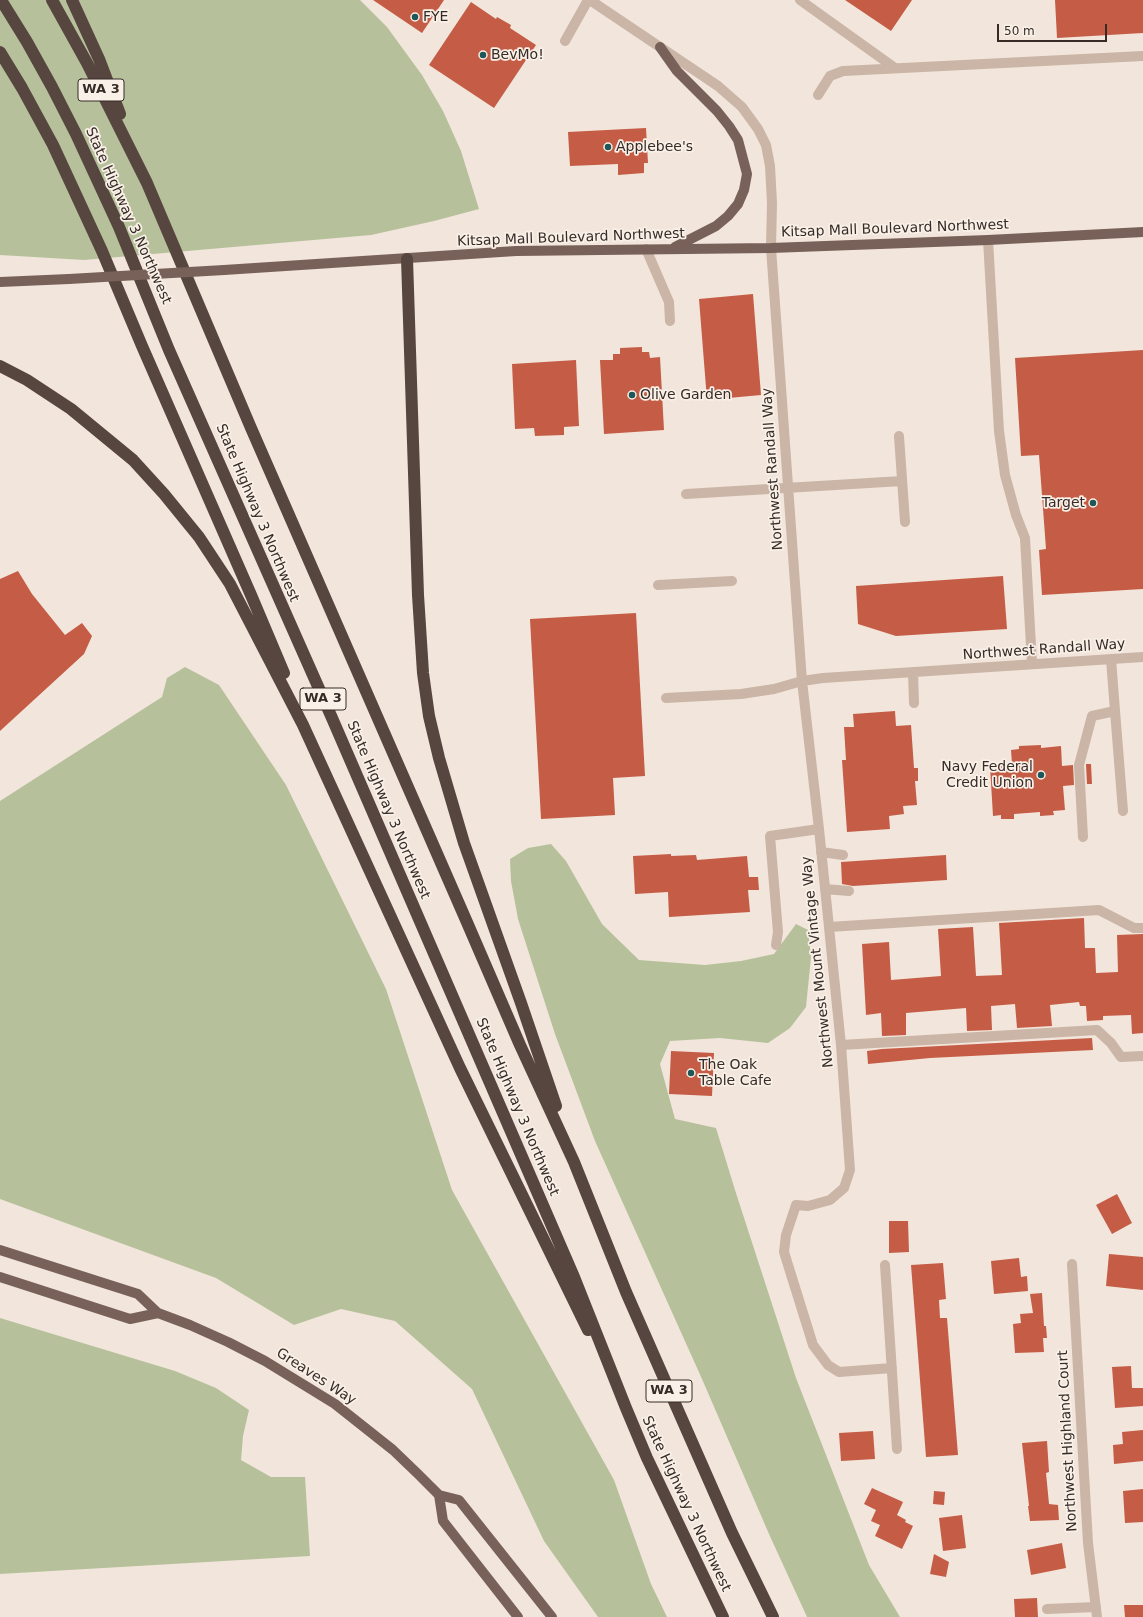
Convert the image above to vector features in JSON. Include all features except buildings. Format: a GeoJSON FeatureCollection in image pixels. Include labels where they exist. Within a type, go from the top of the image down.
{"type":"FeatureCollection","features":[{"type":"Feature","properties":{"kind":"highway","name":"State Highway 3 Northwest"},"geometry":{"type":"LineString","coordinates":[[1,0],[28,42],[52,86],[119,227],[169,350],[332,718],[574,1277],[626,1408],[723,1617]]}},
{"type":"Feature","properties":{"kind":"highway","name":"State Highway 3 Northwest"},"geometry":{"type":"LineString","coordinates":[[52,0],[87,63],[147,182],[254,435],[520,1045],[574,1162],[626,1292],[732,1533],[773,1617]]}},
{"type":"Feature","properties":{"kind":"highway"},"geometry":{"type":"LineString","coordinates":[[72,0],[99,59],[147,182]]}},
{"type":"Feature","properties":{"kind":"highway"},"geometry":{"type":"LineString","coordinates":[[0,52],[22,88],[53,145],[102,251],[176,426],[251,595],[303,724]]}},
{"type":"Feature","properties":{"kind":"highway"},"geometry":{"type":"LineString","coordinates":[[407,259],[418,595],[423,673],[429,716],[439,758],[464,842],[521,1003],[574,1162]]}},
{"type":"Feature","properties":{"kind":"highway"},"geometry":{"type":"LineString","coordinates":[[0,366],[27,380],[71,408],[133,460],[182,515],[199,537],[230,584],[303,724],[460,1068],[626,1408]]}},
{"type":"Feature","properties":{"kind":"main road"},"geometry":{"type":"LineString","coordinates":[[660,47],[677,71],[717,111],[729,126],[738,140],[747,174],[744,190],[738,204],[728,216],[716,226],[672,248]]}},
{"type":"Feature","properties":{"kind":"main road","name":"Kitsap Mall Boulevard Northwest"},"geometry":{"type":"LineString","coordinates":[[0,282],[224,270],[516,251],[771,248],[988,240],[1143,232]]}},
{"type":"Feature","properties":{"kind":"main road","name":"Greaves Way"},"geometry":{"type":"LineString","coordinates":[[0,1250],[138,1294],[158,1313],[228,1342],[265,1361],[328,1400],[366,1428],[393,1450],[439,1495]]}},
{"type":"Feature","properties":{"kind":"main road"},"geometry":{"type":"LineString","coordinates":[[0,1277],[130,1318],[158,1313]]}},
{"type":"Feature","properties":{"kind":"main road"},"geometry":{"type":"LineString","coordinates":[[518,1617],[443,1521],[439,1495],[459,1500],[552,1617]]}},
{"type":"Feature","properties":{"kind":"street"},"geometry":{"type":"LineString","coordinates":[[565,41],[589,0]]}},
{"type":"Feature","properties":{"kind":"street","name":"Northwest Randall Way"},"geometry":{"type":"LineString","coordinates":[[589,0],[718,86],[742,108],[758,129],[766,145],[770,166],[772,203],[771,248],[802,681],[823,678],[1143,657]]}},
{"type":"Feature","properties":{"kind":"street"},"geometry":{"type":"LineString","coordinates":[[800,0],[895,68]]}},
{"type":"Feature","properties":{"kind":"street"},"geometry":{"type":"LineString","coordinates":[[818,95],[830,76],[844,71],[1143,56]]}},
{"type":"Feature","properties":{"kind":"street"},"geometry":{"type":"LineString","coordinates":[[988,240],[999,431],[1005,475],[1016,515],[1025,538],[1032,664]]}},
{"type":"Feature","properties":{"kind":"street"},"geometry":{"type":"LineString","coordinates":[[646,249],[670,302],[670,321]]}},
{"type":"Feature","properties":{"kind":"street"},"geometry":{"type":"LineString","coordinates":[[899,436],[905,522]]}},
{"type":"Feature","properties":{"kind":"street"},"geometry":{"type":"LineString","coordinates":[[686,494],[902,481]]}},
{"type":"Feature","properties":{"kind":"street"},"geometry":{"type":"LineString","coordinates":[[658,585],[732,582]]}},
{"type":"Feature","properties":{"kind":"street"},"geometry":{"type":"LineString","coordinates":[[1111,659],[1122,811]]}},
{"type":"Feature","properties":{"kind":"street"},"geometry":{"type":"LineString","coordinates":[[913,672],[914,703]]}},
{"type":"Feature","properties":{"kind":"street"},"geometry":{"type":"LineString","coordinates":[[666,698],[741,694],[774,690],[802,681]]}},
{"type":"Feature","properties":{"kind":"street","name":"Northwest Mount Vintage Way"},"geometry":{"type":"LineString","coordinates":[[802,681],[841,1045],[850,1170],[844,1188],[830,1200],[808,1206],[796,1205],[786,1235],[784,1252],[813,1345],[828,1365],[839,1372],[892,1368]]}},
{"type":"Feature","properties":{"kind":"street"},"geometry":{"type":"LineString","coordinates":[[1083,838],[1079,765],[1092,716],[1115,711]]}},
{"type":"Feature","properties":{"kind":"street"},"geometry":{"type":"LineString","coordinates":[[776,945],[778,932],[770,836],[819,829]]}},
{"type":"Feature","properties":{"kind":"street"},"geometry":{"type":"LineString","coordinates":[[821,852],[842,855]]}},
{"type":"Feature","properties":{"kind":"street"},"geometry":{"type":"LineString","coordinates":[[825,889],[849,891]]}},
{"type":"Feature","properties":{"kind":"street"},"geometry":{"type":"LineString","coordinates":[[829,927],[1099,910],[1134,928],[1143,928]]}},
{"type":"Feature","properties":{"kind":"street"},"geometry":{"type":"LineString","coordinates":[[841,1045],[1097,1030],[1111,1043],[1120,1057],[1143,1056]]}},
{"type":"Feature","properties":{"kind":"street","name":"Northwest Highland Court"},"geometry":{"type":"LineString","coordinates":[[1072,1264],[1088,1543],[1097,1612]]}},
{"type":"Feature","properties":{"kind":"street"},"geometry":{"type":"LineString","coordinates":[[884,1265],[897,1449]]}},
{"type":"Feature","properties":{"kind":"street"},"geometry":{"type":"LineString","coordinates":[[1047,1609],[1097,1612]]}},
{"type":"Feature","properties":{"kind":"green space"},"geometry":{"type":"Polygon","coordinates":[[[0,0],[360,0],[387,27],[422,75],[443,111],[461,151],[479,209],[371,235],[84,260],[0,255],[0,0]]]}},
{"type":"Feature","properties":{"kind":"green space"},"geometry":{"type":"Polygon","coordinates":[[[185,667],[219,685],[286,785],[386,989],[452,1190],[614,1480],[651,1584],[667,1617],[598,1617],[544,1541],[472,1389],[395,1321],[341,1309],[294,1325],[216,1278],[0,1199],[0,801],[162,697],[167,678],[185,667]]]}},
{"type":"Feature","properties":{"kind":"green space"},"geometry":{"type":"Polygon","coordinates":[[[551,844],[566,861],[602,924],[639,960],[705,965],[741,961],[774,954],[796,924],[808,930],[811,957],[806,1007],[790,1028],[768,1043],[720,1038],[670,1041],[660,1064],[675,1119],[716,1128],[796,1378],[869,1565],[900,1617],[807,1617],[769,1534],[702,1379],[595,1141],[555,1034],[518,919],[511,881],[510,859],[528,848],[551,844]]]}},
{"type":"Feature","properties":{"kind":"green space"},"geometry":{"type":"Polygon","coordinates":[[[0,1318],[175,1371],[216,1388],[249,1410],[243,1436],[241,1460],[271,1477],[305,1477],[310,1556],[0,1574],[0,1318]]]}},
{"type":"Feature","properties":{"kind":"place","name":"FYE"},"geometry":{"type":"Point","coordinates":[415,17]}},
{"type":"Feature","properties":{"kind":"place","name":"BevMo!"},"geometry":{"type":"Point","coordinates":[483,55]}},
{"type":"Feature","properties":{"kind":"place","name":"Applebee's"},"geometry":{"type":"Point","coordinates":[608,147]}},
{"type":"Feature","properties":{"kind":"place","name":"Olive Garden"},"geometry":{"type":"Point","coordinates":[632,395]}},
{"type":"Feature","properties":{"kind":"place","name":"Target"},"geometry":{"type":"Point","coordinates":[1093,503]}},
{"type":"Feature","properties":{"kind":"place","name":"Navy Federal Credit Union"},"geometry":{"type":"Point","coordinates":[1041,775]}},
{"type":"Feature","properties":{"kind":"place","name":"The Oak Table Cafe"},"geometry":{"type":"Point","coordinates":[691,1073]}}]}
